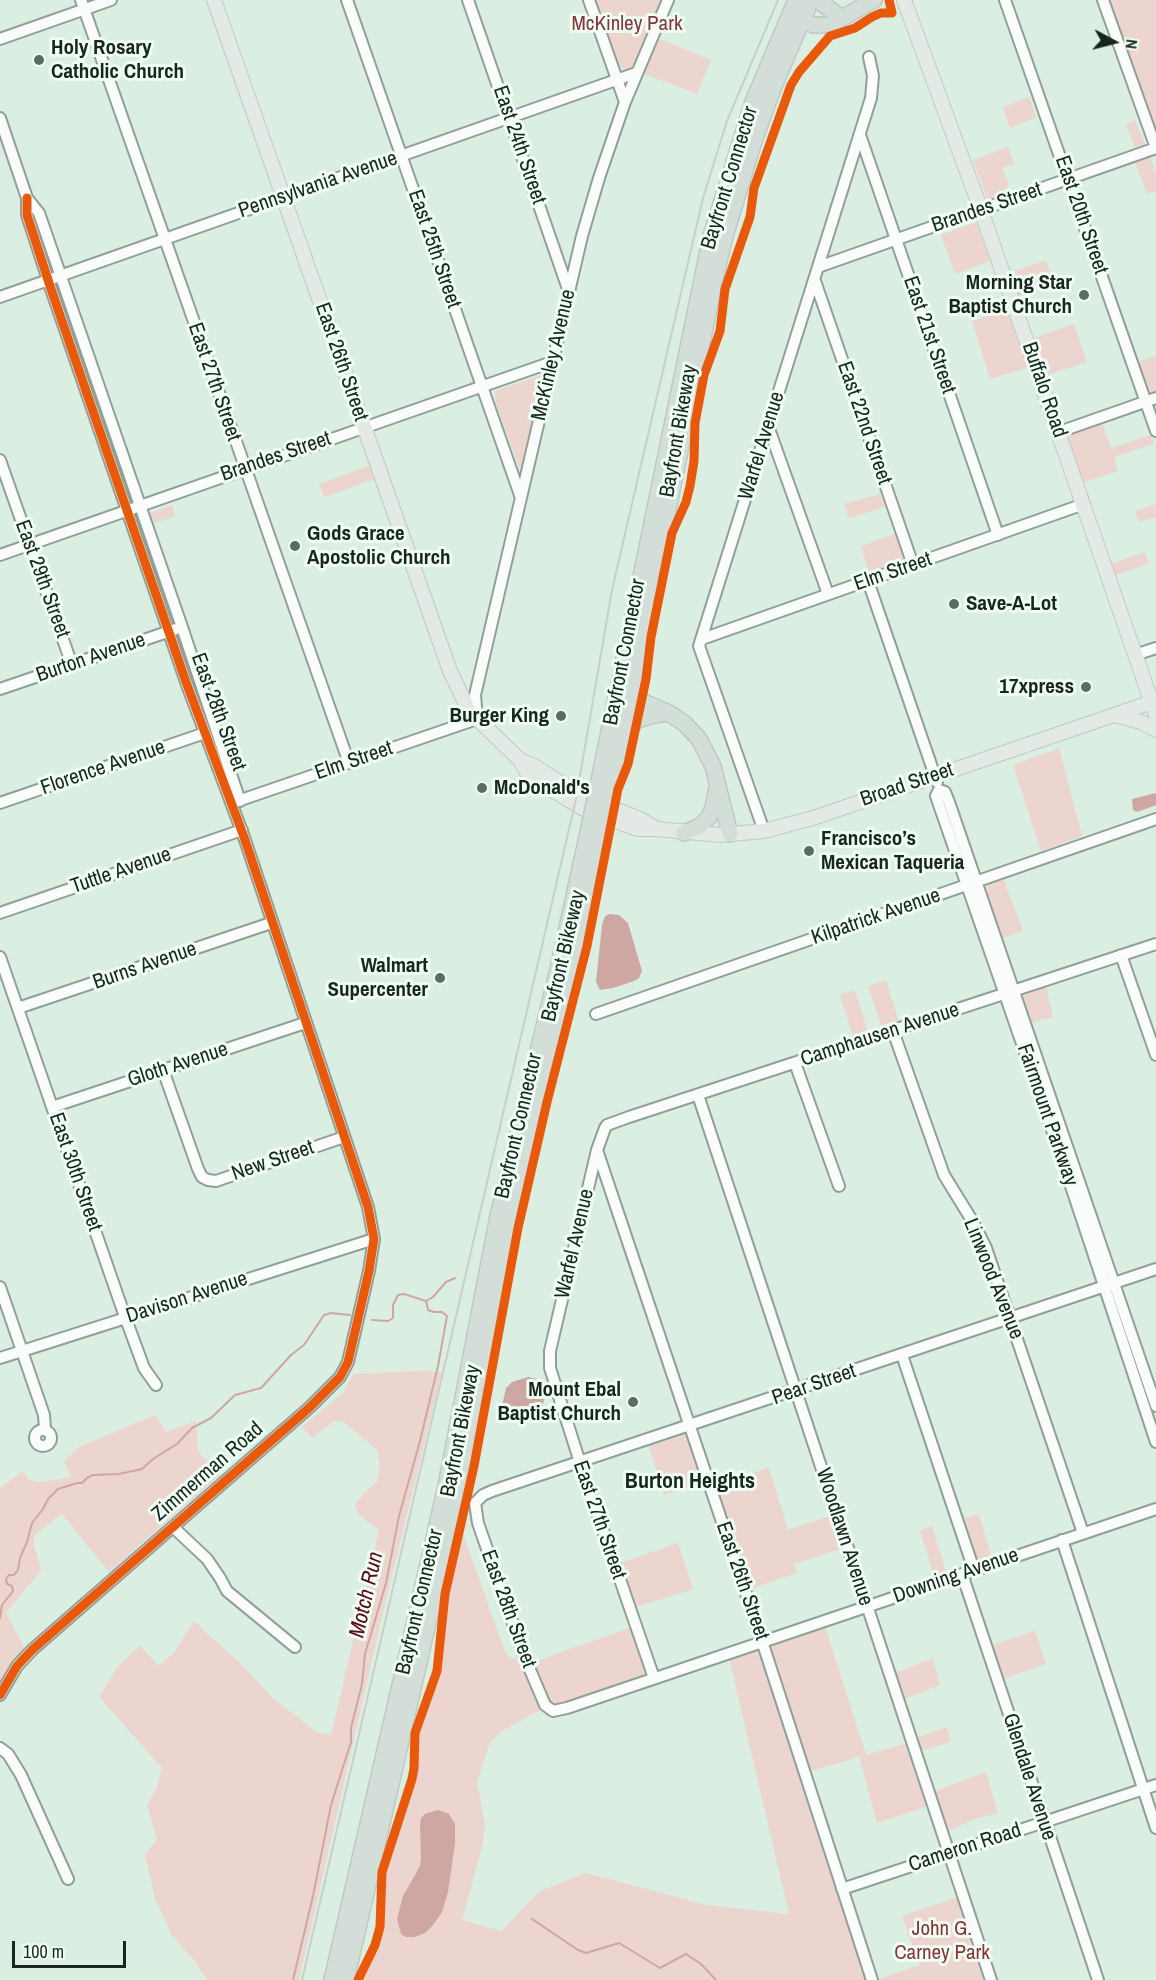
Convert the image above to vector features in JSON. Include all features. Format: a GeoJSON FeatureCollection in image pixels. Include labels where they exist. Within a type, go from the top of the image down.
{"type":"FeatureCollection","features":[{"type":"Feature","properties":{"kind":"highway","name":"Bayfront Connector"},"geometry":{"type":"LineString","coordinates":[[795,18],[796,0]]}},
{"type":"Feature","properties":{"kind":"highway","name":"Bayfront Connector"},"geometry":{"type":"LineString","coordinates":[[346,1980],[459,1488],[505,1248],[533,1123],[576,954],[595,836],[711,236],[740,140],[768,64],[795,18],[811,0]]}},
{"type":"Feature","properties":{"kind":"highway"},"geometry":{"type":"LineString","coordinates":[[817,0],[842,18]]}},
{"type":"Feature","properties":{"kind":"highway"},"geometry":{"type":"LineString","coordinates":[[795,18],[823,26],[830,25],[874,0]]}},
{"type":"Feature","properties":{"kind":"highway","name":"Bayfront Connector"},"geometry":{"type":"LineString","coordinates":[[604,789],[621,739],[623,693]]}},
{"type":"Feature","properties":{"kind":"highway"},"geometry":{"type":"LineString","coordinates":[[623,693],[669,713],[685,724],[699,739],[710,757],[730,834]]}},
{"type":"Feature","properties":{"kind":"highway"},"geometry":{"type":"LineString","coordinates":[[621,739],[637,720],[669,713]]}},
{"type":"Feature","properties":{"kind":"highway"},"geometry":{"type":"LineString","coordinates":[[684,833],[700,826],[709,817],[718,783]]}},
{"type":"Feature","properties":{"kind":"highway","name":"Bayfront Connector"},"geometry":{"type":"LineString","coordinates":[[332,1980],[446,1486],[498,1216],[562,951],[595,836]]}},
{"type":"Feature","properties":{"kind":"main road","name":"East 26th Street"},"geometry":{"type":"LineString","coordinates":[[214,0],[448,665],[466,707],[477,719]]}},
{"type":"Feature","properties":{"kind":"main road","name":"Buffalo Road"},"geometry":{"type":"LineString","coordinates":[[904,0],[981,210],[1154,709]]}},
{"type":"Feature","properties":{"kind":"main road","name":"Broad Street"},"geometry":{"type":"LineString","coordinates":[[477,719],[520,760],[528,774],[556,794],[586,810],[637,829],[730,834],[764,831],[798,822],[1114,715],[1154,709]]}},
{"type":"Feature","properties":{"kind":"main road"},"geometry":{"type":"LineString","coordinates":[[1114,715],[1141,722],[1156,730]]}},
{"type":"Feature","properties":{"kind":"street"},"geometry":{"type":"LineString","coordinates":[[0,39],[82,5],[111,0]]}},
{"type":"Feature","properties":{"kind":"street","name":"East 25th Street"},"geometry":{"type":"LineString","coordinates":[[347,0],[521,499]]}},
{"type":"Feature","properties":{"kind":"street","name":"East 24th Street"},"geometry":{"type":"LineString","coordinates":[[468,0],[568,290]]}},
{"type":"Feature","properties":{"kind":"street"},"geometry":{"type":"LineString","coordinates":[[589,0],[625,102]]}},
{"type":"Feature","properties":{"kind":"street","name":"McKinley Avenue"},"geometry":{"type":"LineString","coordinates":[[477,719],[474,698],[568,290],[589,211],[625,102],[668,0]]}},
{"type":"Feature","properties":{"kind":"street","name":"East 20th Street"},"geometry":{"type":"LineString","coordinates":[[1005,0],[1068,179],[1151,400],[1156,431]]}},
{"type":"Feature","properties":{"kind":"street"},"geometry":{"type":"LineString","coordinates":[[1103,0],[1156,148]]}},
{"type":"Feature","properties":{"kind":"street","name":"East 27th Street"},"geometry":{"type":"LineString","coordinates":[[82,5],[350,763]]}},
{"type":"Feature","properties":{"kind":"street","name":"Warfel Avenue"},"geometry":{"type":"LineString","coordinates":[[764,831],[699,646],[860,134],[873,85],[869,57]]}},
{"type":"Feature","properties":{"kind":"street","name":"Pennsylvania Avenue"},"geometry":{"type":"LineString","coordinates":[[0,297],[636,73]]}},
{"type":"Feature","properties":{"kind":"street","name":"East 28th Street"},"geometry":{"type":"LineString","coordinates":[[0,118],[27,198],[27,215],[48,280],[127,509],[205,733],[236,802]]}},
{"type":"Feature","properties":{"kind":"street","name":"East 21st Street"},"geometry":{"type":"LineString","coordinates":[[860,134],[998,535]]}},
{"type":"Feature","properties":{"kind":"street","name":"Brandes Street"},"geometry":{"type":"LineString","coordinates":[[818,267],[1156,148]]}},
{"type":"Feature","properties":{"kind":"street","name":"East 28th Street"},"geometry":{"type":"LineString","coordinates":[[27,198],[39,213],[182,627],[271,923],[368,1207],[374,1239]]}},
{"type":"Feature","properties":{"kind":"street","name":"East 22nd Street"},"geometry":{"type":"LineString","coordinates":[[814,281],[914,564]]}},
{"type":"Feature","properties":{"kind":"street","name":"Brandes Street"},"geometry":{"type":"LineString","coordinates":[[0,555],[552,362]]}},
{"type":"Feature","properties":{"kind":"street"},"geometry":{"type":"LineString","coordinates":[[1059,432],[1151,400]]}},
{"type":"Feature","properties":{"kind":"street"},"geometry":{"type":"LineString","coordinates":[[768,425],[828,594]]}},
{"type":"Feature","properties":{"kind":"street","name":"East 29th Street"},"geometry":{"type":"LineString","coordinates":[[0,460],[72,664]]}},
{"type":"Feature","properties":{"kind":"street","name":"Elm Street"},"geometry":{"type":"LineString","coordinates":[[702,639],[1084,504]]}},
{"type":"Feature","properties":{"kind":"street","name":"Fairmount Parkway"},"geometry":{"type":"LineString","coordinates":[[868,580],[935,776],[939,790],[936,796],[972,883],[1109,1285],[1156,1442]]}},
{"type":"Feature","properties":{"kind":"street","name":"Burton Avenue"},"geometry":{"type":"LineString","coordinates":[[0,689],[182,627]]}},
{"type":"Feature","properties":{"kind":"street"},"geometry":{"type":"LineString","coordinates":[[1136,655],[1156,648]]}},
{"type":"Feature","properties":{"kind":"street","name":"Elm Street"},"geometry":{"type":"LineString","coordinates":[[236,802],[477,719]]}},
{"type":"Feature","properties":{"kind":"street","name":"Florence Avenue"},"geometry":{"type":"LineString","coordinates":[[0,803],[205,733]]}},
{"type":"Feature","properties":{"kind":"street","name":"Kilpatrick Avenue"},"geometry":{"type":"LineString","coordinates":[[597,1014],[1156,819]]}},
{"type":"Feature","properties":{"kind":"street","name":"Tuttle Avenue"},"geometry":{"type":"LineString","coordinates":[[0,912],[242,830]]}},
{"type":"Feature","properties":{"kind":"street","name":"Burns Avenue"},"geometry":{"type":"LineString","coordinates":[[18,1008],[271,923]]}},
{"type":"Feature","properties":{"kind":"street","name":"Camphausen Avenue"},"geometry":{"type":"LineString","coordinates":[[605,1128],[607,1125],[1156,944]]}},
{"type":"Feature","properties":{"kind":"street"},"geometry":{"type":"LineString","coordinates":[[1121,955],[1156,1055]]}},
{"type":"Feature","properties":{"kind":"street","name":"East 30th Street"},"geometry":{"type":"LineString","coordinates":[[0,957],[144,1368],[156,1385]]}},
{"type":"Feature","properties":{"kind":"street","name":"Gloth Avenue"},"geometry":{"type":"LineString","coordinates":[[51,1107],[305,1023]]}},
{"type":"Feature","properties":{"kind":"street","name":"Linwood Avenue"},"geometry":{"type":"LineString","coordinates":[[894,1030],[937,1159],[950,1188],[979,1234],[1011,1318],[1083,1533]]}},
{"type":"Feature","properties":{"kind":"street"},"geometry":{"type":"LineString","coordinates":[[795,1063],[839,1186]]}},
{"type":"Feature","properties":{"kind":"street","name":"New Street"},"geometry":{"type":"LineString","coordinates":[[163,1070],[202,1177],[216,1181],[344,1137]]}},
{"type":"Feature","properties":{"kind":"street","name":"Woodlawn Avenue"},"geometry":{"type":"LineString","coordinates":[[698,1095],[991,1980]]}},
{"type":"Feature","properties":{"kind":"street","name":"Warfel Avenue"},"geometry":{"type":"LineString","coordinates":[[549,1360],[597,1150],[605,1128]]}},
{"type":"Feature","properties":{"kind":"street","name":"East 26th Street"},"geometry":{"type":"LineString","coordinates":[[597,1150],[762,1641],[872,1980]]}},
{"type":"Feature","properties":{"kind":"street","name":"Davison Avenue"},"geometry":{"type":"LineString","coordinates":[[0,1358],[374,1239]]}},
{"type":"Feature","properties":{"kind":"street","name":"Zimmerman Road"},"geometry":{"type":"LineString","coordinates":[[0,1695],[17,1666],[32,1650],[310,1407],[340,1377],[348,1362],[353,1342],[374,1239]]}},
{"type":"Feature","properties":{"kind":"street","name":"Pear Street"},"geometry":{"type":"LineString","coordinates":[[475,1503],[483,1495],[492,1491],[1156,1269]]}},
{"type":"Feature","properties":{"kind":"street","name":"Fairmount Parkway"},"geometry":{"type":"LineString","coordinates":[[1109,1285],[1156,1406]]}},
{"type":"Feature","properties":{"kind":"street"},"geometry":{"type":"LineString","coordinates":[[0,1287],[44,1415],[45,1430]]}},
{"type":"Feature","properties":{"kind":"street"},"geometry":{"type":"LineString","coordinates":[[902,1355],[974,1570]]}},
{"type":"Feature","properties":{"kind":"street","name":"East 27th Street"},"geometry":{"type":"LineString","coordinates":[[549,1360],[551,1377],[654,1678]]}},
{"type":"Feature","properties":{"kind":"street","name":"East 28th Street"},"geometry":{"type":"LineString","coordinates":[[475,1503],[478,1523],[525,1658],[545,1706],[551,1711]]}},
{"type":"Feature","properties":{"kind":"street","name":"Downing Avenue"},"geometry":{"type":"LineString","coordinates":[[551,1711],[567,1708],[1156,1509]]}},
{"type":"Feature","properties":{"kind":"street"},"geometry":{"type":"LineString","coordinates":[[172,1527],[207,1559],[227,1591],[296,1647]]}},
{"type":"Feature","properties":{"kind":"street"},"geometry":{"type":"LineString","coordinates":[[1062,1540],[1156,1828]]}},
{"type":"Feature","properties":{"kind":"street","name":"Glendale Avenue"},"geometry":{"type":"LineString","coordinates":[[962,1574],[1098,1980]]}},
{"type":"Feature","properties":{"kind":"street"},"geometry":{"type":"LineString","coordinates":[[0,1748],[8,1754],[21,1775],[69,1879]]}},
{"type":"Feature","properties":{"kind":"street","name":"Cameron Road"},"geometry":{"type":"LineString","coordinates":[[842,1889],[1156,1785]]}},
{"type":"Feature","properties":{"kind":"green space","name":"McKinley Park"},"geometry":{"type":"Polygon","coordinates":[[[594,0],[664,0],[636,64],[631,68],[625,70],[617,63],[594,0]]]}},
{"type":"Feature","properties":{"kind":"green space"},"geometry":{"type":"Polygon","coordinates":[[[1108,0],[1156,0],[1156,134],[1108,0]]]}},
{"type":"Feature","properties":{"kind":"green space"},"geometry":{"type":"Polygon","coordinates":[[[657,38],[711,60],[697,94],[642,73],[657,38]]]}},
{"type":"Feature","properties":{"kind":"green space"},"geometry":{"type":"Polygon","coordinates":[[[1029,97],[1036,118],[1010,128],[1003,107],[1029,97]]]}},
{"type":"Feature","properties":{"kind":"green space"},"geometry":{"type":"Polygon","coordinates":[[[1135,120],[1145,144],[1135,148],[1126,124],[1135,120]]]}},
{"type":"Feature","properties":{"kind":"green space"},"geometry":{"type":"Polygon","coordinates":[[[1008,147],[1014,164],[1002,168],[1009,185],[1007,186],[1009,192],[991,199],[987,198],[973,160],[1008,147]]]}},
{"type":"Feature","properties":{"kind":"green space"},"geometry":{"type":"Polygon","coordinates":[[[1149,153],[1156,174],[1156,191],[1147,194],[1134,159],[1149,153]]]}},
{"type":"Feature","properties":{"kind":"green space"},"geometry":{"type":"Polygon","coordinates":[[[976,222],[990,261],[955,274],[941,235],[976,222]]]}},
{"type":"Feature","properties":{"kind":"green space"},"geometry":{"type":"Polygon","coordinates":[[[1046,260],[1054,284],[1016,297],[1008,274],[1046,260]]]}},
{"type":"Feature","properties":{"kind":"green space"},"geometry":{"type":"Polygon","coordinates":[[[1009,309],[1030,367],[990,379],[972,321],[1009,309]]]}},
{"type":"Feature","properties":{"kind":"green space"},"geometry":{"type":"Polygon","coordinates":[[[1074,324],[1087,362],[1044,376],[1030,339],[1074,324]]]}},
{"type":"Feature","properties":{"kind":"green space"},"geometry":{"type":"Polygon","coordinates":[[[1156,356],[1156,394],[1150,395],[1137,362],[1156,356]]]}},
{"type":"Feature","properties":{"kind":"green space"},"geometry":{"type":"Polygon","coordinates":[[[541,375],[522,467],[519,468],[496,403],[495,391],[541,375]]]}},
{"type":"Feature","properties":{"kind":"green space"},"geometry":{"type":"Polygon","coordinates":[[[1102,423],[1111,448],[1151,435],[1154,444],[1114,457],[1118,471],[1081,483],[1067,439],[1071,433],[1102,423]]]}},
{"type":"Feature","properties":{"kind":"green space"},"geometry":{"type":"Polygon","coordinates":[[[371,465],[375,479],[324,497],[319,484],[371,465]]]}},
{"type":"Feature","properties":{"kind":"green space"},"geometry":{"type":"Polygon","coordinates":[[[880,494],[885,507],[849,518],[844,504],[880,494]]]}},
{"type":"Feature","properties":{"kind":"green space"},"geometry":{"type":"Polygon","coordinates":[[[1156,504],[1156,517],[1139,522],[1135,511],[1156,504]]]}},
{"type":"Feature","properties":{"kind":"green space"},"geometry":{"type":"Polygon","coordinates":[[[172,505],[175,516],[154,523],[150,513],[172,505]]]}},
{"type":"Feature","properties":{"kind":"green space"},"geometry":{"type":"Polygon","coordinates":[[[895,534],[905,563],[870,575],[861,546],[895,534]]]}},
{"type":"Feature","properties":{"kind":"green space"},"geometry":{"type":"Polygon","coordinates":[[[1145,552],[1148,564],[1113,576],[1109,564],[1145,552]]]}},
{"type":"Feature","properties":{"kind":"green space"},"geometry":{"type":"Polygon","coordinates":[[[1059,748],[1082,836],[1041,851],[1013,765],[1059,748]]]}},
{"type":"Feature","properties":{"kind":"green space"},"geometry":{"type":"Polygon","coordinates":[[[1003,878],[1023,931],[1000,939],[984,890],[987,889],[987,884],[1003,878]]]}},
{"type":"Feature","properties":{"kind":"green space"},"geometry":{"type":"Polygon","coordinates":[[[886,980],[900,1025],[883,1031],[868,986],[886,980]]]}},
{"type":"Feature","properties":{"kind":"green space"},"geometry":{"type":"Polygon","coordinates":[[[1046,986],[1053,1017],[1030,1023],[1020,997],[1046,986]]]}},
{"type":"Feature","properties":{"kind":"green space"},"geometry":{"type":"Polygon","coordinates":[[[855,990],[869,1035],[854,1040],[840,995],[855,990]]]}},
{"type":"Feature","properties":{"kind":"green space"},"geometry":{"type":"Polygon","coordinates":[[[442,1372],[384,1608],[299,1980],[207,1980],[197,1964],[172,1935],[155,1899],[145,1854],[157,1841],[147,1805],[156,1790],[162,1768],[99,1697],[116,1669],[140,1645],[158,1666],[173,1654],[194,1621],[243,1666],[274,1699],[317,1732],[331,1735],[379,1530],[358,1514],[355,1505],[377,1481],[380,1465],[377,1450],[344,1422],[335,1421],[312,1438],[302,1427],[344,1392],[353,1374],[442,1372]]]}},
{"type":"Feature","properties":{"kind":"green space"},"geometry":{"type":"Polygon","coordinates":[[[155,1415],[166,1432],[196,1421],[198,1451],[220,1475],[109,1572],[62,1514],[34,1535],[34,1545],[41,1570],[6,1613],[25,1649],[0,1684],[0,1488],[23,1471],[29,1480],[44,1482],[71,1477],[64,1461],[79,1447],[155,1415]]]}},
{"type":"Feature","properties":{"kind":"green space"},"geometry":{"type":"Polygon","coordinates":[[[682,1435],[688,1439],[703,1483],[664,1495],[649,1446],[682,1435]]]}},
{"type":"Feature","properties":{"kind":"green space"},"geometry":{"type":"Polygon","coordinates":[[[769,1467],[788,1530],[833,1515],[843,1548],[794,1564],[797,1573],[748,1590],[714,1487],[769,1467]]]}},
{"type":"Feature","properties":{"kind":"green space"},"geometry":{"type":"Polygon","coordinates":[[[979,1514],[992,1559],[980,1564],[975,1562],[961,1520],[979,1514]]]}},
{"type":"Feature","properties":{"kind":"green space"},"geometry":{"type":"Polygon","coordinates":[[[932,1526],[947,1575],[935,1580],[920,1530],[932,1526]]]}},
{"type":"Feature","properties":{"kind":"green space"},"geometry":{"type":"Polygon","coordinates":[[[462,1531],[505,1652],[511,1658],[523,1660],[542,1709],[502,1731],[489,1744],[477,1783],[485,1823],[483,1844],[462,1920],[501,1931],[540,1891],[586,1873],[707,1905],[789,1914],[729,1658],[753,1650],[758,1651],[760,1655],[788,1737],[865,1980],[360,1980],[380,1934],[383,1874],[415,1773],[417,1733],[438,1672],[448,1591],[462,1531]]]}},
{"type":"Feature","properties":{"kind":"green space"},"geometry":{"type":"Polygon","coordinates":[[[678,1543],[693,1589],[633,1608],[618,1564],[678,1543]]]}},
{"type":"Feature","properties":{"kind":"green space"},"geometry":{"type":"Polygon","coordinates":[[[825,1626],[866,1755],[908,1743],[928,1806],[877,1823],[859,1757],[808,1772],[770,1650],[774,1644],[825,1626]]]}},
{"type":"Feature","properties":{"kind":"green space"},"geometry":{"type":"Polygon","coordinates":[[[632,1627],[647,1672],[646,1677],[556,1707],[551,1705],[531,1663],[632,1627]]]}},
{"type":"Feature","properties":{"kind":"green space"},"geometry":{"type":"Polygon","coordinates":[[[1035,1631],[1046,1664],[1000,1680],[989,1646],[1035,1631]]]}},
{"type":"Feature","properties":{"kind":"green space"},"geometry":{"type":"Polygon","coordinates":[[[933,1658],[940,1685],[902,1700],[893,1674],[933,1658]]]}},
{"type":"Feature","properties":{"kind":"green space"},"geometry":{"type":"Polygon","coordinates":[[[947,1727],[951,1742],[919,1751],[915,1738],[947,1727]]]}},
{"type":"Feature","properties":{"kind":"green space"},"geometry":{"type":"Polygon","coordinates":[[[986,1772],[998,1813],[975,1819],[945,1832],[932,1792],[986,1772]]]}},
{"type":"Feature","properties":{"kind":"green space","name":"John G. Carney Park"},"geometry":{"type":"Polygon","coordinates":[[[958,1897],[986,1980],[877,1980],[919,1965],[902,1916],[958,1897]]]}},
{"type":"Feature","properties":{"kind":"shaded area"},"geometry":{"type":"Polygon","coordinates":[[[1156,793],[1156,805],[1136,812],[1133,810],[1132,799],[1156,793]]]}},
{"type":"Feature","properties":{"kind":"shaded area"},"geometry":{"type":"Polygon","coordinates":[[[619,915],[628,923],[642,971],[639,978],[634,981],[600,990],[596,982],[602,925],[605,916],[619,915]]]}},
{"type":"Feature","properties":{"kind":"shaded area"},"geometry":{"type":"Polygon","coordinates":[[[528,1377],[537,1379],[540,1383],[544,1400],[542,1407],[514,1417],[504,1416],[501,1410],[506,1388],[512,1382],[528,1377]]]}},
{"type":"Feature","properties":{"kind":"shaded area"},"geometry":{"type":"Polygon","coordinates":[[[438,1810],[449,1814],[455,1824],[455,1844],[448,1892],[442,1912],[433,1925],[425,1933],[406,1937],[401,1934],[397,1919],[403,1896],[420,1866],[421,1818],[425,1814],[438,1810]]]}},
{"type":"Feature","properties":{"kind":"waterway"},"geometry":{"type":"LineString","coordinates":[[426,1301],[433,1297],[446,1282],[455,1278]]}},
{"type":"Feature","properties":{"kind":"waterway","name":"Motch Run"},"geometry":{"type":"LineString","coordinates":[[372,1320],[388,1321],[393,1318],[393,1305],[398,1295],[404,1294],[426,1301]]}},
{"type":"Feature","properties":{"kind":"waterway","name":"Motch Run"},"geometry":{"type":"LineString","coordinates":[[293,1980],[331,1805],[351,1742],[351,1728],[362,1684],[365,1654],[386,1583],[399,1516],[438,1366],[447,1316],[442,1312],[428,1310],[426,1301]]}},
{"type":"Feature","properties":{"kind":"waterway","name":"Motch Run"},"geometry":{"type":"LineString","coordinates":[[0,1618],[2,1605],[13,1591],[6,1579],[18,1570],[32,1523],[48,1499],[58,1489],[82,1483],[93,1475],[119,1474],[142,1469],[177,1444],[192,1428],[211,1418],[235,1395],[261,1388],[291,1355],[304,1345],[324,1315],[331,1313],[350,1315]]}},
{"type":"Feature","properties":{"kind":"waterway"},"geometry":{"type":"LineString","coordinates":[[532,1919],[586,1953],[619,1943],[660,1968],[686,1954],[701,1964],[716,1980]]}},
{"type":"Feature","properties":{"kind":"railway"},"geometry":{"type":"LineString","coordinates":[[302,1980],[576,799],[612,590],[703,198],[727,121],[778,0]]}},
{"type":"Feature","properties":{"kind":"cycle path","name":"Bayfront Bikeway"},"geometry":{"type":"LineString","coordinates":[[358,1980],[375,1945],[380,1927],[382,1872],[412,1779],[415,1733],[437,1671],[445,1594],[474,1466],[518,1228],[587,946],[618,789],[628,764],[672,533],[686,502],[690,486],[694,461],[695,423],[704,375],[720,331],[725,289],[750,217],[754,188],[791,85],[799,72],[830,36],[855,28],[881,13],[892,13],[889,0]]}},
{"type":"Feature","properties":{"kind":"cycle path"},"geometry":{"type":"LineString","coordinates":[[0,1695],[17,1666],[32,1650],[310,1407],[340,1377],[348,1362],[374,1239],[368,1207],[244,837],[186,682],[51,289],[27,215],[27,198]]}},
{"type":"Feature","properties":{"kind":"place","name":"Holy Rosary Catholic Church"},"geometry":{"type":"Point","coordinates":[39,60]}},
{"type":"Feature","properties":{"kind":"place","name":"Morning Star Baptist Church"},"geometry":{"type":"Point","coordinates":[1084,295]}},
{"type":"Feature","properties":{"kind":"place","name":"Gods Grace Apostolic Church"},"geometry":{"type":"Point","coordinates":[295,546]}},
{"type":"Feature","properties":{"kind":"place","name":"Save-A-Lot"},"geometry":{"type":"Point","coordinates":[954,604]}},
{"type":"Feature","properties":{"kind":"place","name":"17xpress"},"geometry":{"type":"Point","coordinates":[1086,687]}},
{"type":"Feature","properties":{"kind":"place","name":"Burger King"},"geometry":{"type":"Point","coordinates":[561,716]}},
{"type":"Feature","properties":{"kind":"place","name":"McDonald's"},"geometry":{"type":"Point","coordinates":[482,788]}},
{"type":"Feature","properties":{"kind":"place","name":"Francisco’s Mexican Taqueria"},"geometry":{"type":"Point","coordinates":[809,851]}},
{"type":"Feature","properties":{"kind":"place","name":"Walmart Supercenter"},"geometry":{"type":"Point","coordinates":[440,978]}},
{"type":"Feature","properties":{"kind":"place","name":"Mount Ebal Baptist Church"},"geometry":{"type":"Point","coordinates":[633,1402]}},
{"type":"Feature","properties":{"kind":"district","name":"Burton Heights"},"geometry":{"type":"Point","coordinates":[690,1482]}}]}
